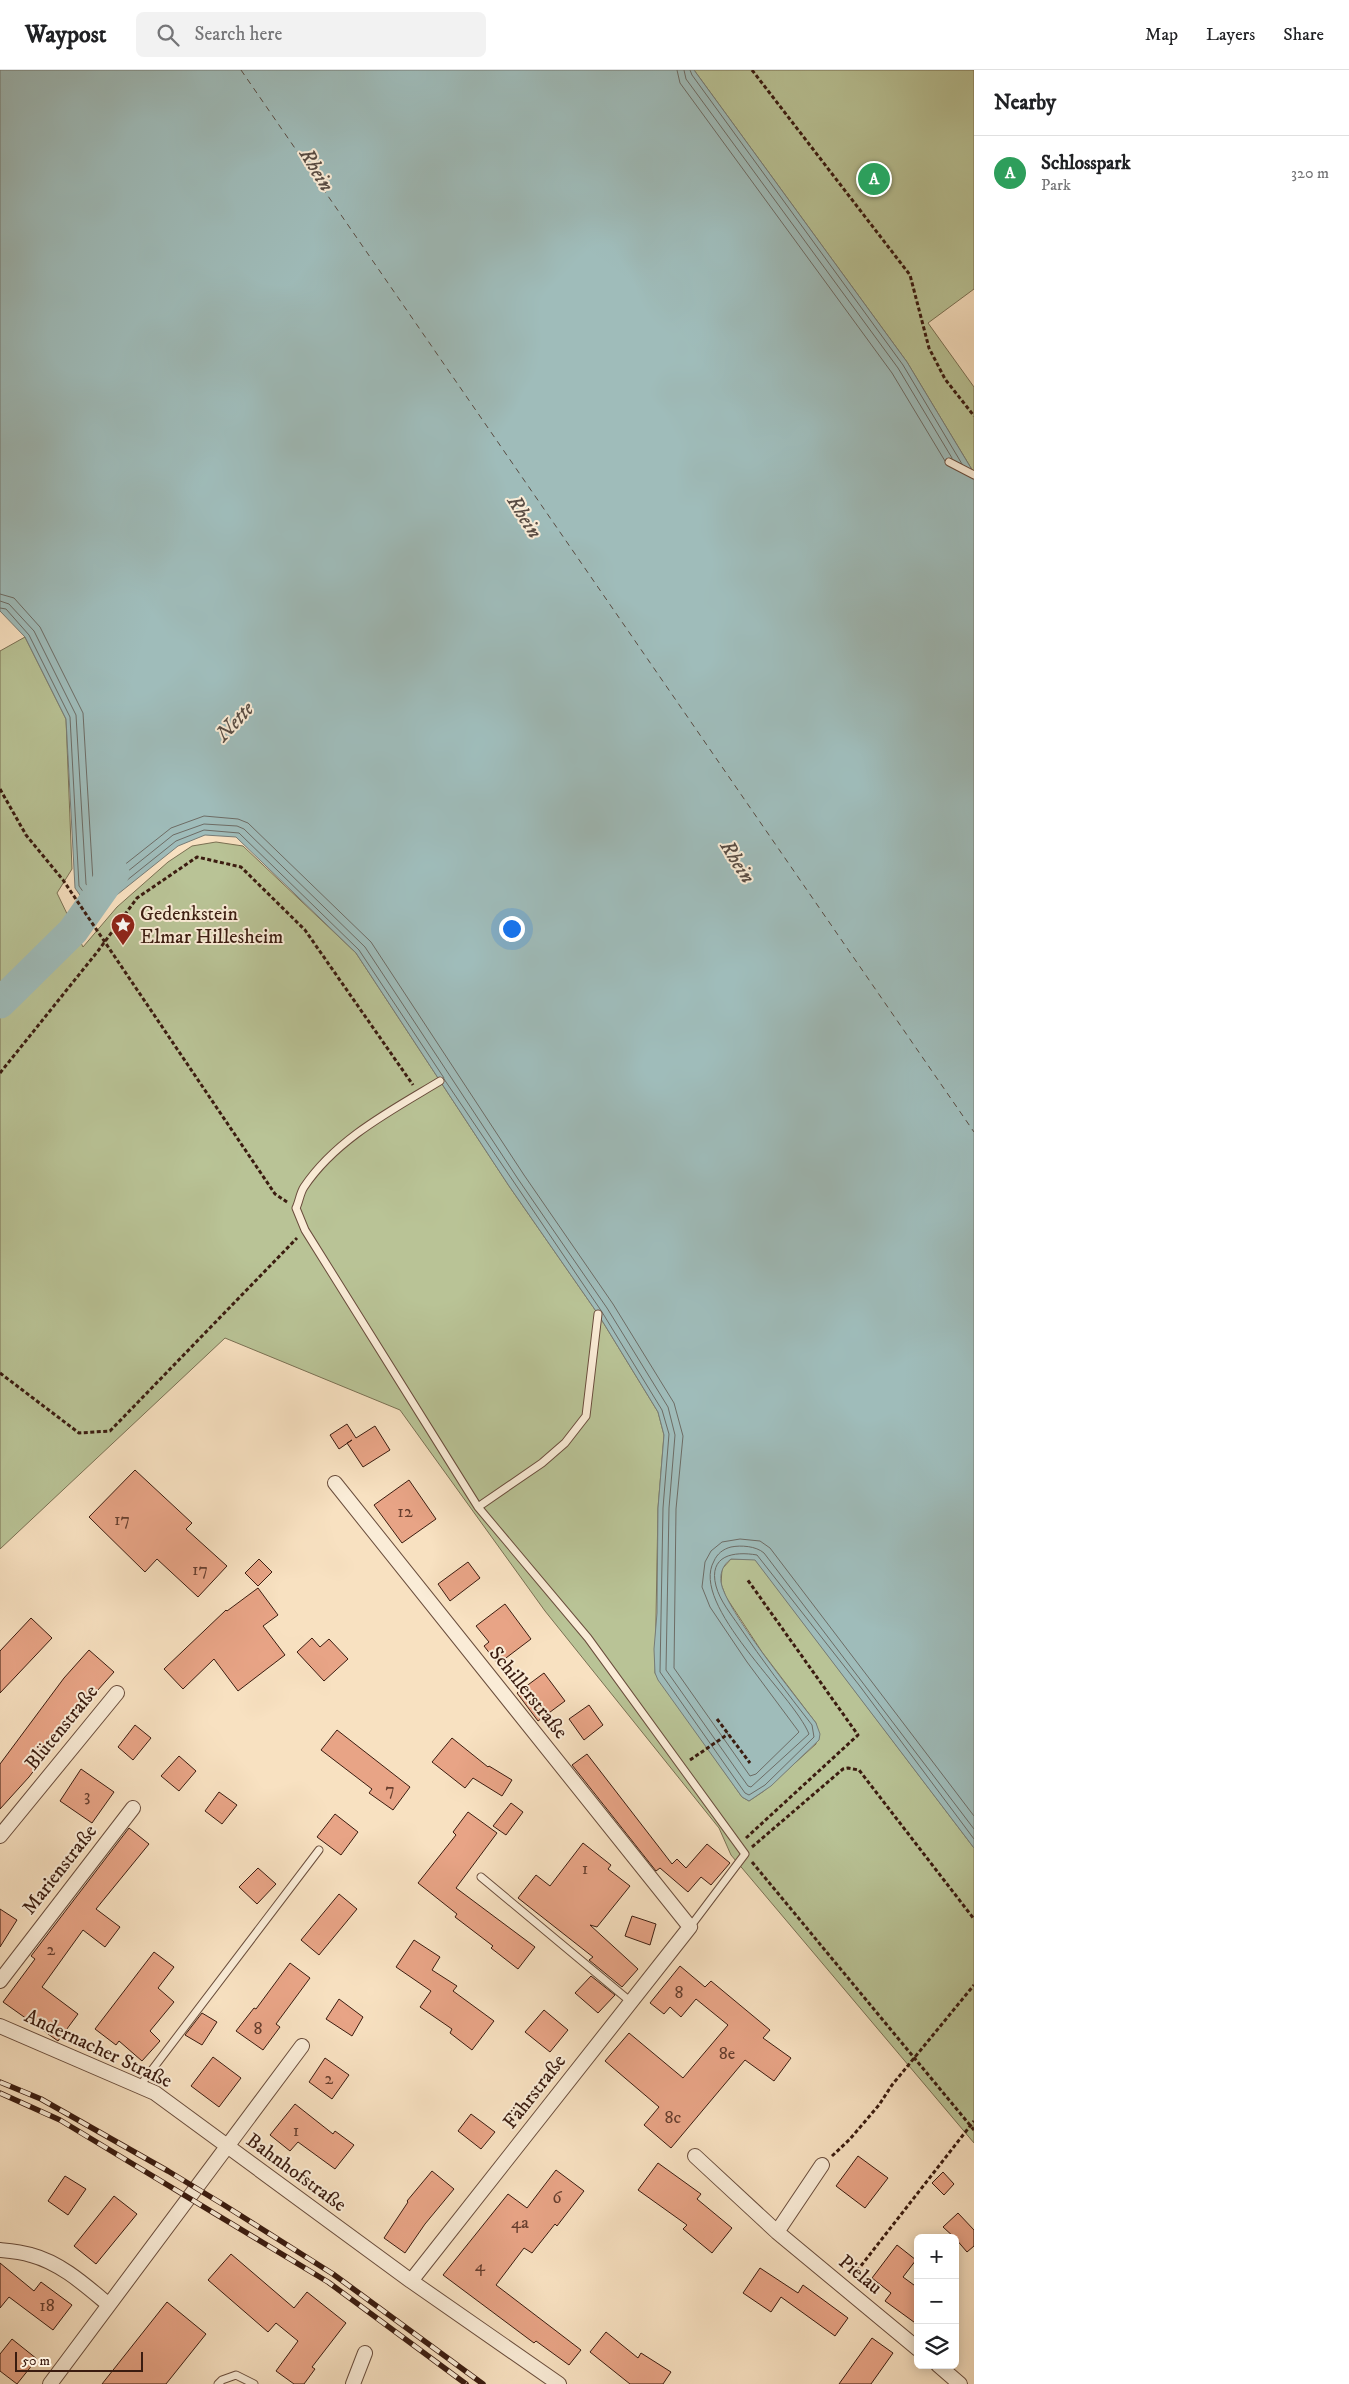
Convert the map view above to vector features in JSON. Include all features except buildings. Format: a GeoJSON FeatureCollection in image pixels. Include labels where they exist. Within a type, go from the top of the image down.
{"type":"FeatureCollection","features":[{"type":"Feature","properties":{"kind":"street","name":"Schillerstraße"},"geometry":{"type":"LineString","coordinates":[[336,1483],[690,1927]]}},
{"type":"Feature","properties":{"kind":"street","name":"Blütenstraße"},"geometry":{"type":"LineString","coordinates":[[0,1836],[117,1693]]}},
{"type":"Feature","properties":{"kind":"street","name":"Marienstraße"},"geometry":{"type":"LineString","coordinates":[[0,1981],[133,1808]]}},
{"type":"Feature","properties":{"kind":"street","name":"Fährstraße"},"geometry":{"type":"LineString","coordinates":[[411,2281],[690,1927]]}},
{"type":"Feature","properties":{"kind":"street","name":"Andernacher Straße"},"geometry":{"type":"LineString","coordinates":[[0,2026],[155,2093],[226,2147]]}},
{"type":"Feature","properties":{"kind":"street"},"geometry":{"type":"LineString","coordinates":[[226,2147],[302,2046]]}},
{"type":"Feature","properties":{"kind":"street","name":"Bahnhofstraße"},"geometry":{"type":"LineString","coordinates":[[50,2384],[226,2147],[411,2281],[559,2384]]}},
{"type":"Feature","properties":{"kind":"street","name":"Pielau"},"geometry":{"type":"LineString","coordinates":[[695,2156],[777,2232],[914,2346]]}},
{"type":"Feature","properties":{"kind":"street"},"geometry":{"type":"LineString","coordinates":[[777,2232],[822,2165]]}},
{"type":"Feature","properties":{"kind":"street"},"geometry":{"type":"LineString","coordinates":[[0,2250],[30,2254],[54,2264],[78,2280],[109,2305]]}},
{"type":"Feature","properties":{"kind":"street"},"geometry":{"type":"LineString","coordinates":[[353,2384],[365,2353]]}},
{"type":"Feature","properties":{"kind":"street"},"geometry":{"type":"LineString","coordinates":[[943,2369],[960,2384]]}},
{"type":"Feature","properties":{"kind":"lane"},"geometry":{"type":"LineString","coordinates":[[949,462],[974,476]]}},
{"type":"Feature","properties":{"kind":"lane"},"geometry":{"type":"LineString","coordinates":[[440,1081],[370,1125],[338,1149],[304,1188],[296,1208],[305,1230],[478,1507],[588,1638],[745,1854],[690,1927]]}},
{"type":"Feature","properties":{"kind":"lane"},"geometry":{"type":"LineString","coordinates":[[478,1507],[542,1463],[565,1442],[586,1416],[598,1314]]}},
{"type":"Feature","properties":{"kind":"lane"},"geometry":{"type":"LineString","coordinates":[[139,2087],[319,1850]]}},
{"type":"Feature","properties":{"kind":"lane"},"geometry":{"type":"LineString","coordinates":[[480,1877],[631,2002]]}},
{"type":"Feature","properties":{"kind":"lane"},"geometry":{"type":"LineString","coordinates":[[218,2384],[222,2380],[236,2375],[254,2384]]}},
{"type":"Feature","properties":{"kind":"path"},"geometry":{"type":"LineString","coordinates":[[752,70],[910,275],[929,348],[945,379],[974,416]]}},
{"type":"Feature","properties":{"kind":"path"},"geometry":{"type":"LineString","coordinates":[[0,789],[26,835],[63,880],[275,1194],[296,1208]]}},
{"type":"Feature","properties":{"kind":"path"},"geometry":{"type":"LineString","coordinates":[[0,1073],[137,898],[197,857],[242,867],[305,930],[419,1094]]}},
{"type":"Feature","properties":{"kind":"path"},"geometry":{"type":"LineString","coordinates":[[0,1372],[79,1433],[110,1431],[305,1230]]}},
{"type":"Feature","properties":{"kind":"path"},"geometry":{"type":"LineString","coordinates":[[738,1845],[858,1735],[747,1579]]}},
{"type":"Feature","properties":{"kind":"path"},"geometry":{"type":"LineString","coordinates":[[717,1719],[750,1763]]}},
{"type":"Feature","properties":{"kind":"path"},"geometry":{"type":"LineString","coordinates":[[681,1766],[728,1734]]}},
{"type":"Feature","properties":{"kind":"path"},"geometry":{"type":"LineString","coordinates":[[974,1919],[858,1770],[854,1768],[843,1769],[745,1854],[974,2130]]}},
{"type":"Feature","properties":{"kind":"path"},"geometry":{"type":"LineString","coordinates":[[822,2165],[850,2139],[974,1985]]}},
{"type":"Feature","properties":{"kind":"path"},"geometry":{"type":"LineString","coordinates":[[844,2287],[974,2121]]}},
{"type":"Feature","properties":{"kind":"green space"},"geometry":{"type":"Polygon","coordinates":[[[694,70],[974,70],[974,289],[928,323],[974,387],[974,473],[907,362],[694,70]]]}},
{"type":"Feature","properties":{"kind":"green space"},"geometry":{"type":"Polygon","coordinates":[[[25,637],[66,719],[72,869],[57,893],[83,947],[117,907],[168,862],[192,846],[216,842],[243,846],[356,953],[509,1186],[598,1314],[658,1412],[664,1435],[658,1508],[655,1673],[742,1797],[749,1801],[764,1791],[816,1744],[816,1723],[762,1652],[726,1597],[721,1584],[722,1569],[731,1559],[755,1559],[974,1848],[974,2143],[731,1855],[719,1828],[545,1611],[400,1410],[225,1338],[0,1549],[0,651],[25,637]]]}},
{"type":"Feature","properties":{"kind":"water","name":"Rhein"},"geometry":{"type":"Polygon","coordinates":[[[0,70],[694,70],[907,362],[974,473],[974,1848],[755,1560],[731,1559],[726,1564],[721,1578],[725,1594],[747,1631],[816,1723],[820,1734],[819,1740],[771,1786],[749,1801],[742,1797],[658,1680],[655,1673],[654,1649],[657,1613],[658,1508],[664,1435],[658,1412],[598,1314],[509,1186],[356,953],[236,837],[205,835],[178,846],[93,914],[75,888],[66,719],[25,637],[0,611],[0,70]]]}},
{"type":"Feature","properties":{"kind":"waterway","name":"Nette"},"geometry":{"type":"LineString","coordinates":[[0,1003],[73,931],[114,873]]}},
{"type":"Feature","properties":{"kind":"ferry route"},"geometry":{"type":"LineString","coordinates":[[241,70],[974,1132]]}},
{"type":"Feature","properties":{"kind":"railway"},"geometry":{"type":"LineString","coordinates":[[0,2082],[41,2099],[224,2205],[333,2274],[483,2384]]}},
{"type":"Feature","properties":{"kind":"railway"},"geometry":{"type":"LineString","coordinates":[[0,2093],[60,2120],[328,2282],[466,2384]]}},
{"type":"Feature","properties":{"kind":"place","name":"Schlosspark"},"geometry":{"type":"Point","coordinates":[874,179]}},
{"type":"Feature","properties":{"kind":"place","name":"Gedenkstein Elmar Hillesheim"},"geometry":{"type":"Point","coordinates":[123,946]}}]}
